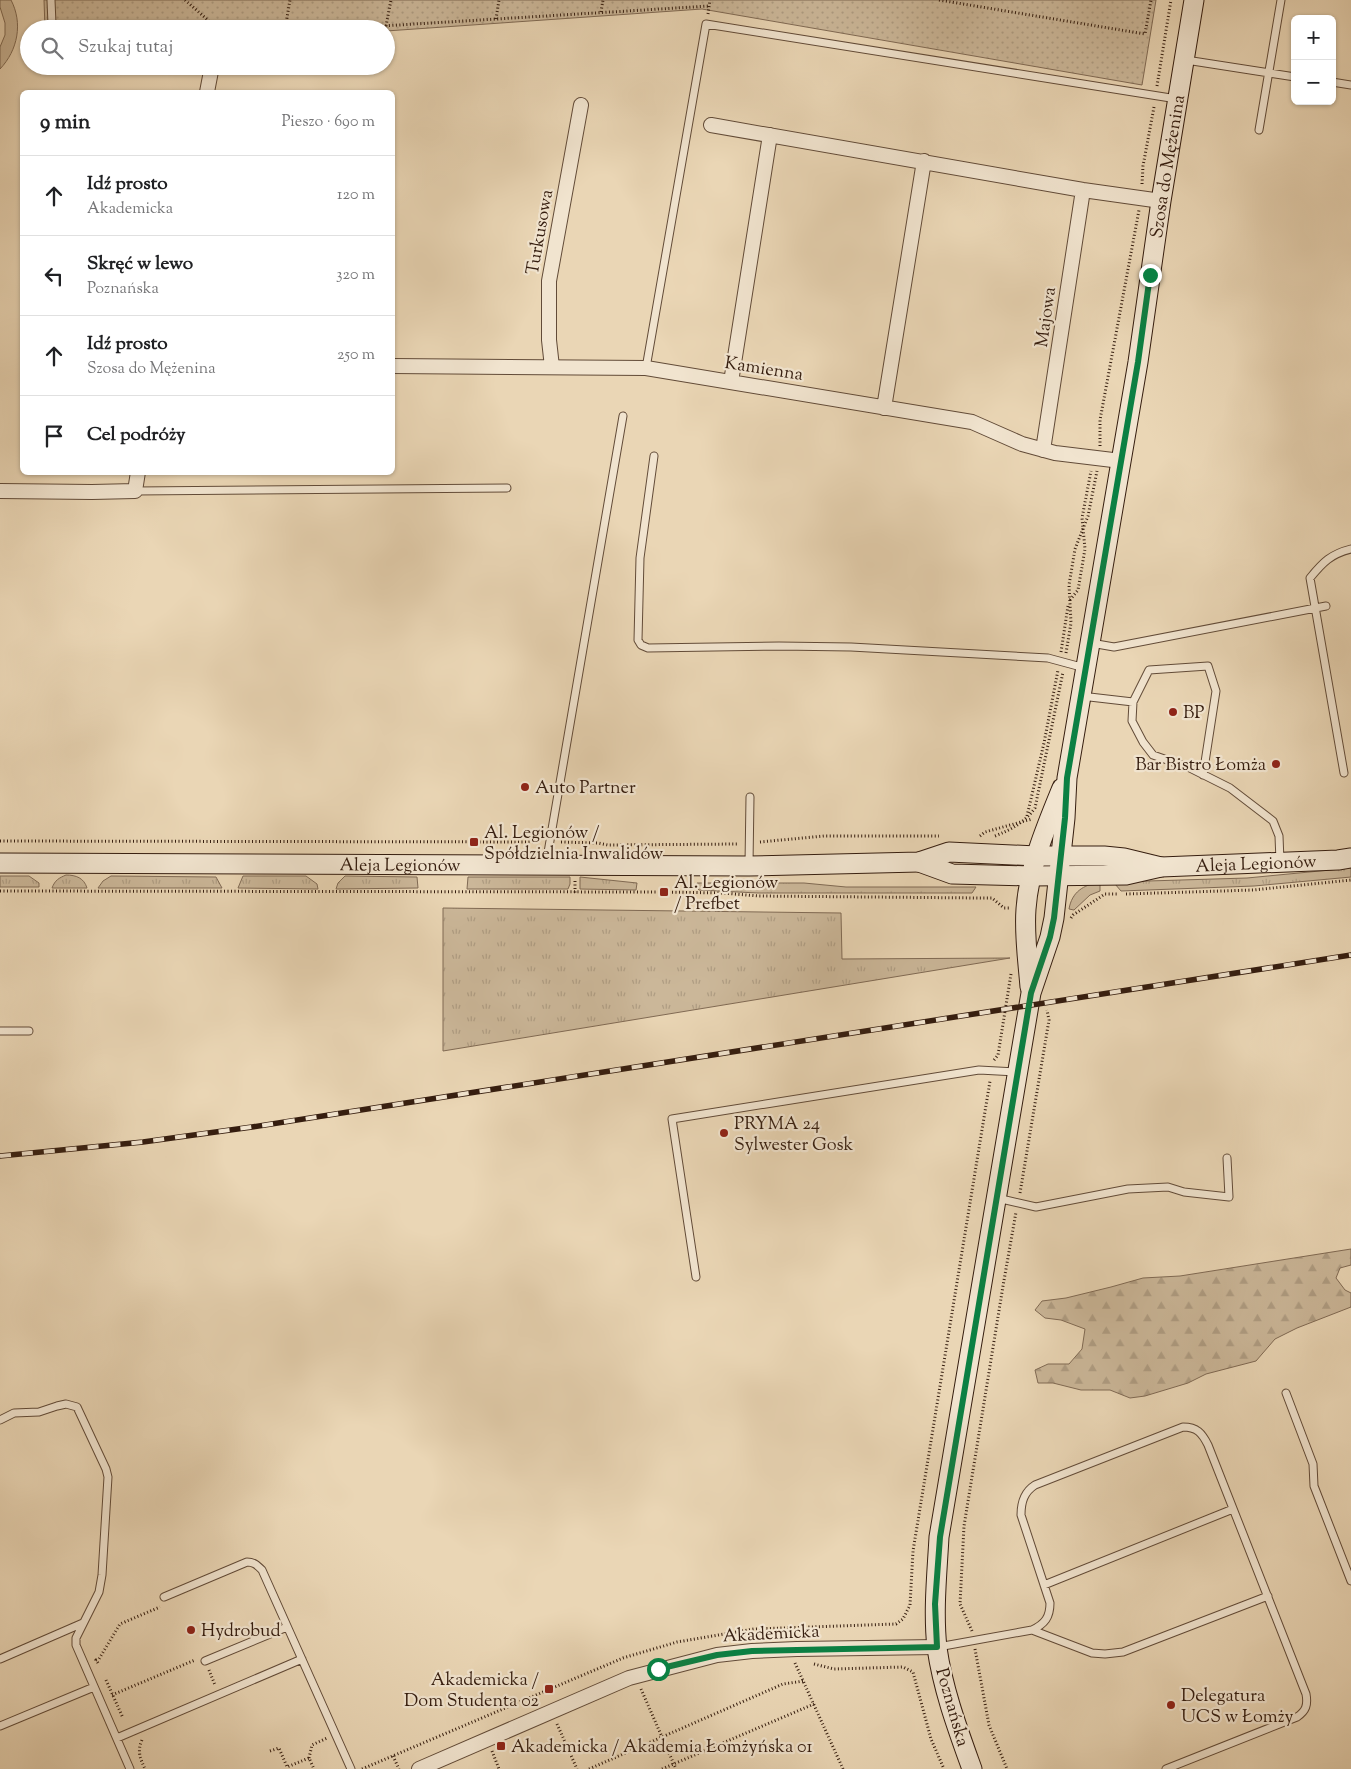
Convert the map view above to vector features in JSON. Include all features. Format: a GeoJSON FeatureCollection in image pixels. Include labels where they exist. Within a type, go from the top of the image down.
{"type":"FeatureCollection","features":[{"type":"Feature","properties":{"kind":"main road","name":"Szosa do Mężenina"},"geometry":{"type":"LineString","coordinates":[[1058,876],[1065,818],[1067,778],[1138,362],[1161,201],[1194,0]]}},
{"type":"Feature","properties":{"kind":"main road","name":"Szosa do Mężenina"},"geometry":{"type":"LineString","coordinates":[[1030,876],[1050,817],[1067,778]]}},
{"type":"Feature","properties":{"kind":"main road","name":"Aleja Legionów"},"geometry":{"type":"LineString","coordinates":[[0,862],[748,866],[919,862],[949,852],[1037,856],[1104,856],[1124,858],[1161,867]]}},
{"type":"Feature","properties":{"kind":"main road","name":"Aleja Legionów"},"geometry":{"type":"LineString","coordinates":[[919,862],[952,874],[1058,876],[1126,875],[1161,867],[1351,858]]}},
{"type":"Feature","properties":{"kind":"main road","name":"Poznańska"},"geometry":{"type":"LineString","coordinates":[[1030,876],[1026,910],[1026,943],[1031,993]]}},
{"type":"Feature","properties":{"kind":"main road","name":"Poznańska"},"geometry":{"type":"LineString","coordinates":[[972,1769],[942,1675],[937,1647],[935,1604],[940,1537],[1031,993],[1050,937],[1062,917],[1058,876]]}},
{"type":"Feature","properties":{"kind":"street"},"geometry":{"type":"LineString","coordinates":[[207,90],[210,75]]}},
{"type":"Feature","properties":{"kind":"street","name":"Turkusowa"},"geometry":{"type":"LineString","coordinates":[[552,367],[549,340],[548,281],[581,105]]}},
{"type":"Feature","properties":{"kind":"street"},"geometry":{"type":"LineString","coordinates":[[710,125],[1083,190],[1161,201]]}},
{"type":"Feature","properties":{"kind":"street"},"geometry":{"type":"LineString","coordinates":[[731,382],[770,135]]}},
{"type":"Feature","properties":{"kind":"street"},"geometry":{"type":"LineString","coordinates":[[884,408],[924,162]]}},
{"type":"Feature","properties":{"kind":"street","name":"Majowa"},"geometry":{"type":"LineString","coordinates":[[1043,450],[1083,190]]}},
{"type":"Feature","properties":{"kind":"street","name":"Kamienna"},"geometry":{"type":"LineString","coordinates":[[395,366],[646,368],[972,422],[1022,444],[1043,450],[1121,462]]}},
{"type":"Feature","properties":{"kind":"street"},"geometry":{"type":"LineString","coordinates":[[0,491],[135,491],[138,475]]}},
{"type":"Feature","properties":{"kind":"street","name":"Akademicka"},"geometry":{"type":"LineString","coordinates":[[419,1769],[629,1678],[717,1655],[779,1650],[937,1647]]}},
{"type":"Feature","properties":{"kind":"lane"},"geometry":{"type":"LineString","coordinates":[[50,0],[52,20]]}},
{"type":"Feature","properties":{"kind":"lane"},"geometry":{"type":"LineString","coordinates":[[1260,130],[1281,0]]}},
{"type":"Feature","properties":{"kind":"lane"},"geometry":{"type":"LineString","coordinates":[[646,368],[706,24],[1177,99]]}},
{"type":"Feature","properties":{"kind":"lane"},"geometry":{"type":"LineString","coordinates":[[1184,60],[1291,76]]}},
{"type":"Feature","properties":{"kind":"lane"},"geometry":{"type":"LineString","coordinates":[[1336,83],[1351,85]]}},
{"type":"Feature","properties":{"kind":"lane"},"geometry":{"type":"LineString","coordinates":[[546,864],[623,416]]}},
{"type":"Feature","properties":{"kind":"lane"},"geometry":{"type":"LineString","coordinates":[[654,456],[640,558],[638,640],[641,645],[648,648],[851,648],[1048,658],[1086,668]]}},
{"type":"Feature","properties":{"kind":"lane"},"geometry":{"type":"LineString","coordinates":[[135,491],[507,488]]}},
{"type":"Feature","properties":{"kind":"lane"},"geometry":{"type":"LineString","coordinates":[[1344,773],[1310,578],[1322,563],[1338,552],[1351,549]]}},
{"type":"Feature","properties":{"kind":"lane"},"geometry":{"type":"LineString","coordinates":[[1090,643],[1114,647],[1326,606]]}},
{"type":"Feature","properties":{"kind":"lane"},"geometry":{"type":"LineString","coordinates":[[1203,774],[1216,691],[1208,666],[1149,670],[1133,702],[1132,721],[1143,742],[1153,755],[1203,774],[1230,788],[1274,821],[1279,836],[1280,861]]}},
{"type":"Feature","properties":{"kind":"lane"},"geometry":{"type":"LineString","coordinates":[[1081,696],[1133,702]]}},
{"type":"Feature","properties":{"kind":"lane"},"geometry":{"type":"LineString","coordinates":[[748,866],[750,797]]}},
{"type":"Feature","properties":{"kind":"lane"},"geometry":{"type":"LineString","coordinates":[[0,1030],[29,1031]]}},
{"type":"Feature","properties":{"kind":"lane"},"geometry":{"type":"LineString","coordinates":[[696,1277],[672,1119],[979,1070],[1019,1072]]}},
{"type":"Feature","properties":{"kind":"lane"},"geometry":{"type":"LineString","coordinates":[[996,1198],[1036,1207],[1128,1189],[1168,1187],[1184,1192],[1229,1197],[1227,1158]]}},
{"type":"Feature","properties":{"kind":"lane"},"geometry":{"type":"LineString","coordinates":[[1286,1393],[1314,1464],[1314,1486],[1351,1581]]}},
{"type":"Feature","properties":{"kind":"lane"},"geometry":{"type":"LineString","coordinates":[[0,1420],[14,1413],[39,1412],[70,1404],[77,1406],[106,1469],[108,1477],[102,1575],[99,1592],[76,1638],[76,1646],[130,1769]]}},
{"type":"Feature","properties":{"kind":"lane"},"geometry":{"type":"LineString","coordinates":[[937,1647],[974,1642],[1032,1630],[1040,1626],[1050,1614],[1050,1603],[1021,1515],[1021,1506],[1028,1489],[1183,1427],[1195,1428],[1202,1434],[1208,1445],[1234,1509],[1306,1694],[1307,1706],[1303,1713],[1297,1717],[1166,1769]]}},
{"type":"Feature","properties":{"kind":"lane"},"geometry":{"type":"LineString","coordinates":[[1044,1585],[1234,1509]]}},
{"type":"Feature","properties":{"kind":"lane"},"geometry":{"type":"LineString","coordinates":[[164,1597],[246,1562],[252,1562],[262,1570],[351,1769]]}},
{"type":"Feature","properties":{"kind":"lane"},"geometry":{"type":"LineString","coordinates":[[1032,1630],[1092,1653],[1123,1652],[1268,1596]]}},
{"type":"Feature","properties":{"kind":"lane"},"geometry":{"type":"LineString","coordinates":[[0,1659],[84,1623]]}},
{"type":"Feature","properties":{"kind":"lane"},"geometry":{"type":"LineString","coordinates":[[205,1661],[287,1627]]}},
{"type":"Feature","properties":{"kind":"lane"},"geometry":{"type":"LineString","coordinates":[[117,1738],[302,1659]]}},
{"type":"Feature","properties":{"kind":"lane"},"geometry":{"type":"LineString","coordinates":[[0,1726],[94,1687]]}},
{"type":"Feature","properties":{"kind":"path"},"geometry":{"type":"LineString","coordinates":[[185,0],[208,20]]}},
{"type":"Feature","properties":{"kind":"path"},"geometry":{"type":"LineString","coordinates":[[287,20],[290,0]]}},
{"type":"Feature","properties":{"kind":"path"},"geometry":{"type":"LineString","coordinates":[[387,20],[390,0]]}},
{"type":"Feature","properties":{"kind":"path"},"geometry":{"type":"LineString","coordinates":[[496,19],[499,0]]}},
{"type":"Feature","properties":{"kind":"path"},"geometry":{"type":"LineString","coordinates":[[601,12],[603,0]]}},
{"type":"Feature","properties":{"kind":"path"},"geometry":{"type":"LineString","coordinates":[[939,0],[1145,34],[1151,0]]}},
{"type":"Feature","properties":{"kind":"path"},"geometry":{"type":"LineString","coordinates":[[395,25],[709,6]]}},
{"type":"Feature","properties":{"kind":"path"},"geometry":{"type":"LineString","coordinates":[[972,836],[980,836],[985,832],[1027,819],[1044,743],[1069,601],[1078,590],[1081,574],[1085,549],[1082,518],[1093,459]]}},
{"type":"Feature","properties":{"kind":"path"},"geometry":{"type":"LineString","coordinates":[[0,841],[549,842],[608,845],[724,846],[824,836],[948,836]]}},
{"type":"Feature","properties":{"kind":"path"},"geometry":{"type":"LineString","coordinates":[[1062,917],[1073,915],[1105,894],[1244,890],[1351,880]]}},
{"type":"Feature","properties":{"kind":"path"},"geometry":{"type":"LineString","coordinates":[[0,891],[664,892],[759,896],[992,898],[1004,908],[1026,910]]}},
{"type":"Feature","properties":{"kind":"path"},"geometry":{"type":"LineString","coordinates":[[1062,917],[1073,915]]}},
{"type":"Feature","properties":{"kind":"path"},"geometry":{"type":"LineString","coordinates":[[910,1594],[914,1551],[992,1070],[994,1060],[998,1055],[1008,986],[1013,967]]}},
{"type":"Feature","properties":{"kind":"path"},"geometry":{"type":"LineString","coordinates":[[1007,1769],[989,1725],[972,1631],[960,1604],[962,1550],[1001,1296],[1049,1020],[1046,1008],[1047,1003]]}},
{"type":"Feature","properties":{"kind":"path"},"geometry":{"type":"LineString","coordinates":[[100,1669],[96,1660],[99,1659],[120,1624],[168,1604],[164,1597]]}},
{"type":"Feature","properties":{"kind":"path"},"geometry":{"type":"LineString","coordinates":[[112,1695],[203,1656],[219,1695]]}},
{"type":"Feature","properties":{"kind":"path"},"geometry":{"type":"LineString","coordinates":[[787,1663],[802,1663]]}},
{"type":"Feature","properties":{"kind":"path"},"geometry":{"type":"LineString","coordinates":[[795,1663],[843,1769]]}},
{"type":"Feature","properties":{"kind":"path"},"geometry":{"type":"LineString","coordinates":[[809,1663],[834,1669],[903,1667],[913,1672],[931,1739],[944,1769]]}},
{"type":"Feature","properties":{"kind":"path"},"geometry":{"type":"LineString","coordinates":[[104,1677],[123,1718]]}},
{"type":"Feature","properties":{"kind":"path"},"geometry":{"type":"LineString","coordinates":[[589,1769],[783,1684],[804,1681]]}},
{"type":"Feature","properties":{"kind":"path"},"geometry":{"type":"LineString","coordinates":[[635,1689],[641,1688],[676,1769]]}},
{"type":"Feature","properties":{"kind":"path"},"geometry":{"type":"LineString","coordinates":[[662,1769],[814,1704]]}},
{"type":"Feature","properties":{"kind":"path"},"geometry":{"type":"LineString","coordinates":[[548,1726],[556,1722],[577,1769]]}},
{"type":"Feature","properties":{"kind":"path"},"geometry":{"type":"LineString","coordinates":[[325,1729],[332,1745]]}},
{"type":"Feature","properties":{"kind":"path"},"geometry":{"type":"LineString","coordinates":[[144,1736],[139,1751],[145,1769]]}},
{"type":"Feature","properties":{"kind":"path"},"geometry":{"type":"LineString","coordinates":[[314,1769],[309,1758],[312,1745],[329,1738]]}},
{"type":"Feature","properties":{"kind":"path"},"geometry":{"type":"LineString","coordinates":[[270,1751],[278,1748],[286,1767],[309,1758]]}},
{"type":"Feature","properties":{"kind":"path"},"geometry":{"type":"LineString","coordinates":[[496,1748],[491,1750],[499,1769]]}},
{"type":"Feature","properties":{"kind":"path"},"geometry":{"type":"LineString","coordinates":[[393,1756],[399,1769]]}},
{"type":"Feature","properties":{"kind":"green space"},"geometry":{"type":"Polygon","coordinates":[[[0,0],[11,0],[15,9],[18,27],[15,45],[0,69],[0,47],[5,35],[5,23],[0,0]]]}},
{"type":"Feature","properties":{"kind":"green space"},"geometry":{"type":"Polygon","coordinates":[[[44,0],[1156,0],[1142,85],[702,9],[395,30],[395,20],[45,20],[44,0]]]}},
{"type":"Feature","properties":{"kind":"green space"},"geometry":{"type":"Polygon","coordinates":[[[1351,868],[1351,877],[1254,886],[1121,891],[1115,884],[1115,882],[1247,878],[1351,868]]]}},
{"type":"Feature","properties":{"kind":"green space"},"geometry":{"type":"Polygon","coordinates":[[[66,875],[79,878],[87,888],[52,888],[54,883],[66,875]]]}},
{"type":"Feature","properties":{"kind":"green space"},"geometry":{"type":"Polygon","coordinates":[[[0,876],[29,876],[39,883],[39,887],[0,887],[0,876]]]}},
{"type":"Feature","properties":{"kind":"green space"},"geometry":{"type":"Polygon","coordinates":[[[111,876],[216,877],[222,888],[98,888],[103,881],[111,876]]]}},
{"type":"Feature","properties":{"kind":"green space"},"geometry":{"type":"Polygon","coordinates":[[[243,876],[306,876],[317,884],[318,889],[238,888],[243,876]]]}},
{"type":"Feature","properties":{"kind":"green space"},"geometry":{"type":"Polygon","coordinates":[[[345,876],[417,877],[418,888],[336,889],[338,883],[345,876]]]}},
{"type":"Feature","properties":{"kind":"green space"},"geometry":{"type":"Polygon","coordinates":[[[468,877],[570,877],[570,884],[568,889],[467,889],[468,877]]]}},
{"type":"Feature","properties":{"kind":"green space"},"geometry":{"type":"Polygon","coordinates":[[[580,877],[637,883],[636,890],[580,889],[580,877]]]}},
{"type":"Feature","properties":{"kind":"green space"},"geometry":{"type":"Polygon","coordinates":[[[1100,882],[1100,891],[1090,895],[1074,910],[1069,909],[1070,903],[1079,890],[1100,882]]]}},
{"type":"Feature","properties":{"kind":"green space"},"geometry":{"type":"Polygon","coordinates":[[[697,883],[804,883],[846,887],[976,887],[972,893],[758,893],[699,890],[696,887],[697,883]]]}},
{"type":"Feature","properties":{"kind":"green space"},"geometry":{"type":"Polygon","coordinates":[[[443,908],[841,913],[842,959],[1010,958],[443,1051],[443,908]]]}},
{"type":"Feature","properties":{"kind":"green space"},"geometry":{"type":"Polygon","coordinates":[[[1351,1249],[1351,1265],[1340,1268],[1336,1278],[1345,1290],[1351,1293],[1351,1307],[1297,1328],[1275,1339],[1256,1361],[1206,1374],[1188,1383],[1145,1396],[1130,1398],[1110,1390],[1081,1390],[1053,1383],[1038,1383],[1035,1370],[1048,1364],[1069,1364],[1082,1349],[1085,1329],[1061,1320],[1045,1318],[1035,1310],[1042,1301],[1066,1298],[1143,1278],[1180,1276],[1351,1249]]]}},
{"type":"Feature","properties":{"kind":"railway"},"geometry":{"type":"LineString","coordinates":[[0,1156],[143,1142],[252,1127],[1351,955]]}},
{"type":"Feature","properties":{"kind":"place","name":"BP"},"geometry":{"type":"Point","coordinates":[1173,712]}},
{"type":"Feature","properties":{"kind":"place","name":"Bar Bistro Łomża"},"geometry":{"type":"Point","coordinates":[1276,764]}},
{"type":"Feature","properties":{"kind":"place","name":"Auto Partner"},"geometry":{"type":"Point","coordinates":[525,787]}},
{"type":"Feature","properties":{"kind":"place","name":"Al. Legionów / Spółdzielnia Inwalidów"},"geometry":{"type":"Point","coordinates":[474,842]}},
{"type":"Feature","properties":{"kind":"place","name":"Al. Legionów / Prefbet"},"geometry":{"type":"Point","coordinates":[664,892]}},
{"type":"Feature","properties":{"kind":"place","name":"PRYMA 24 Sylwester Gosk"},"geometry":{"type":"Point","coordinates":[724,1133]}},
{"type":"Feature","properties":{"kind":"place","name":"Hydrobud"},"geometry":{"type":"Point","coordinates":[191,1630]}},
{"type":"Feature","properties":{"kind":"place","name":"Akademicka / Dom Studenta 02"},"geometry":{"type":"Point","coordinates":[549,1689]}},
{"type":"Feature","properties":{"kind":"place","name":"Delegatura UCS w Łomży"},"geometry":{"type":"Point","coordinates":[1171,1705]}},
{"type":"Feature","properties":{"kind":"place","name":"Akademicka / Akademia Łomżyńska 01"},"geometry":{"type":"Point","coordinates":[501,1746]}},
{"type":"Feature","properties":{"kind":"route"},"geometry":{"type":"LineString","coordinates":[[658,1669],[717,1655],[752,1651],[937,1647],[935,1604],[940,1537],[1031,993],[1050,937],[1054,918],[1065,818],[1067,778],[1138,362],[1150,275]]}}]}
